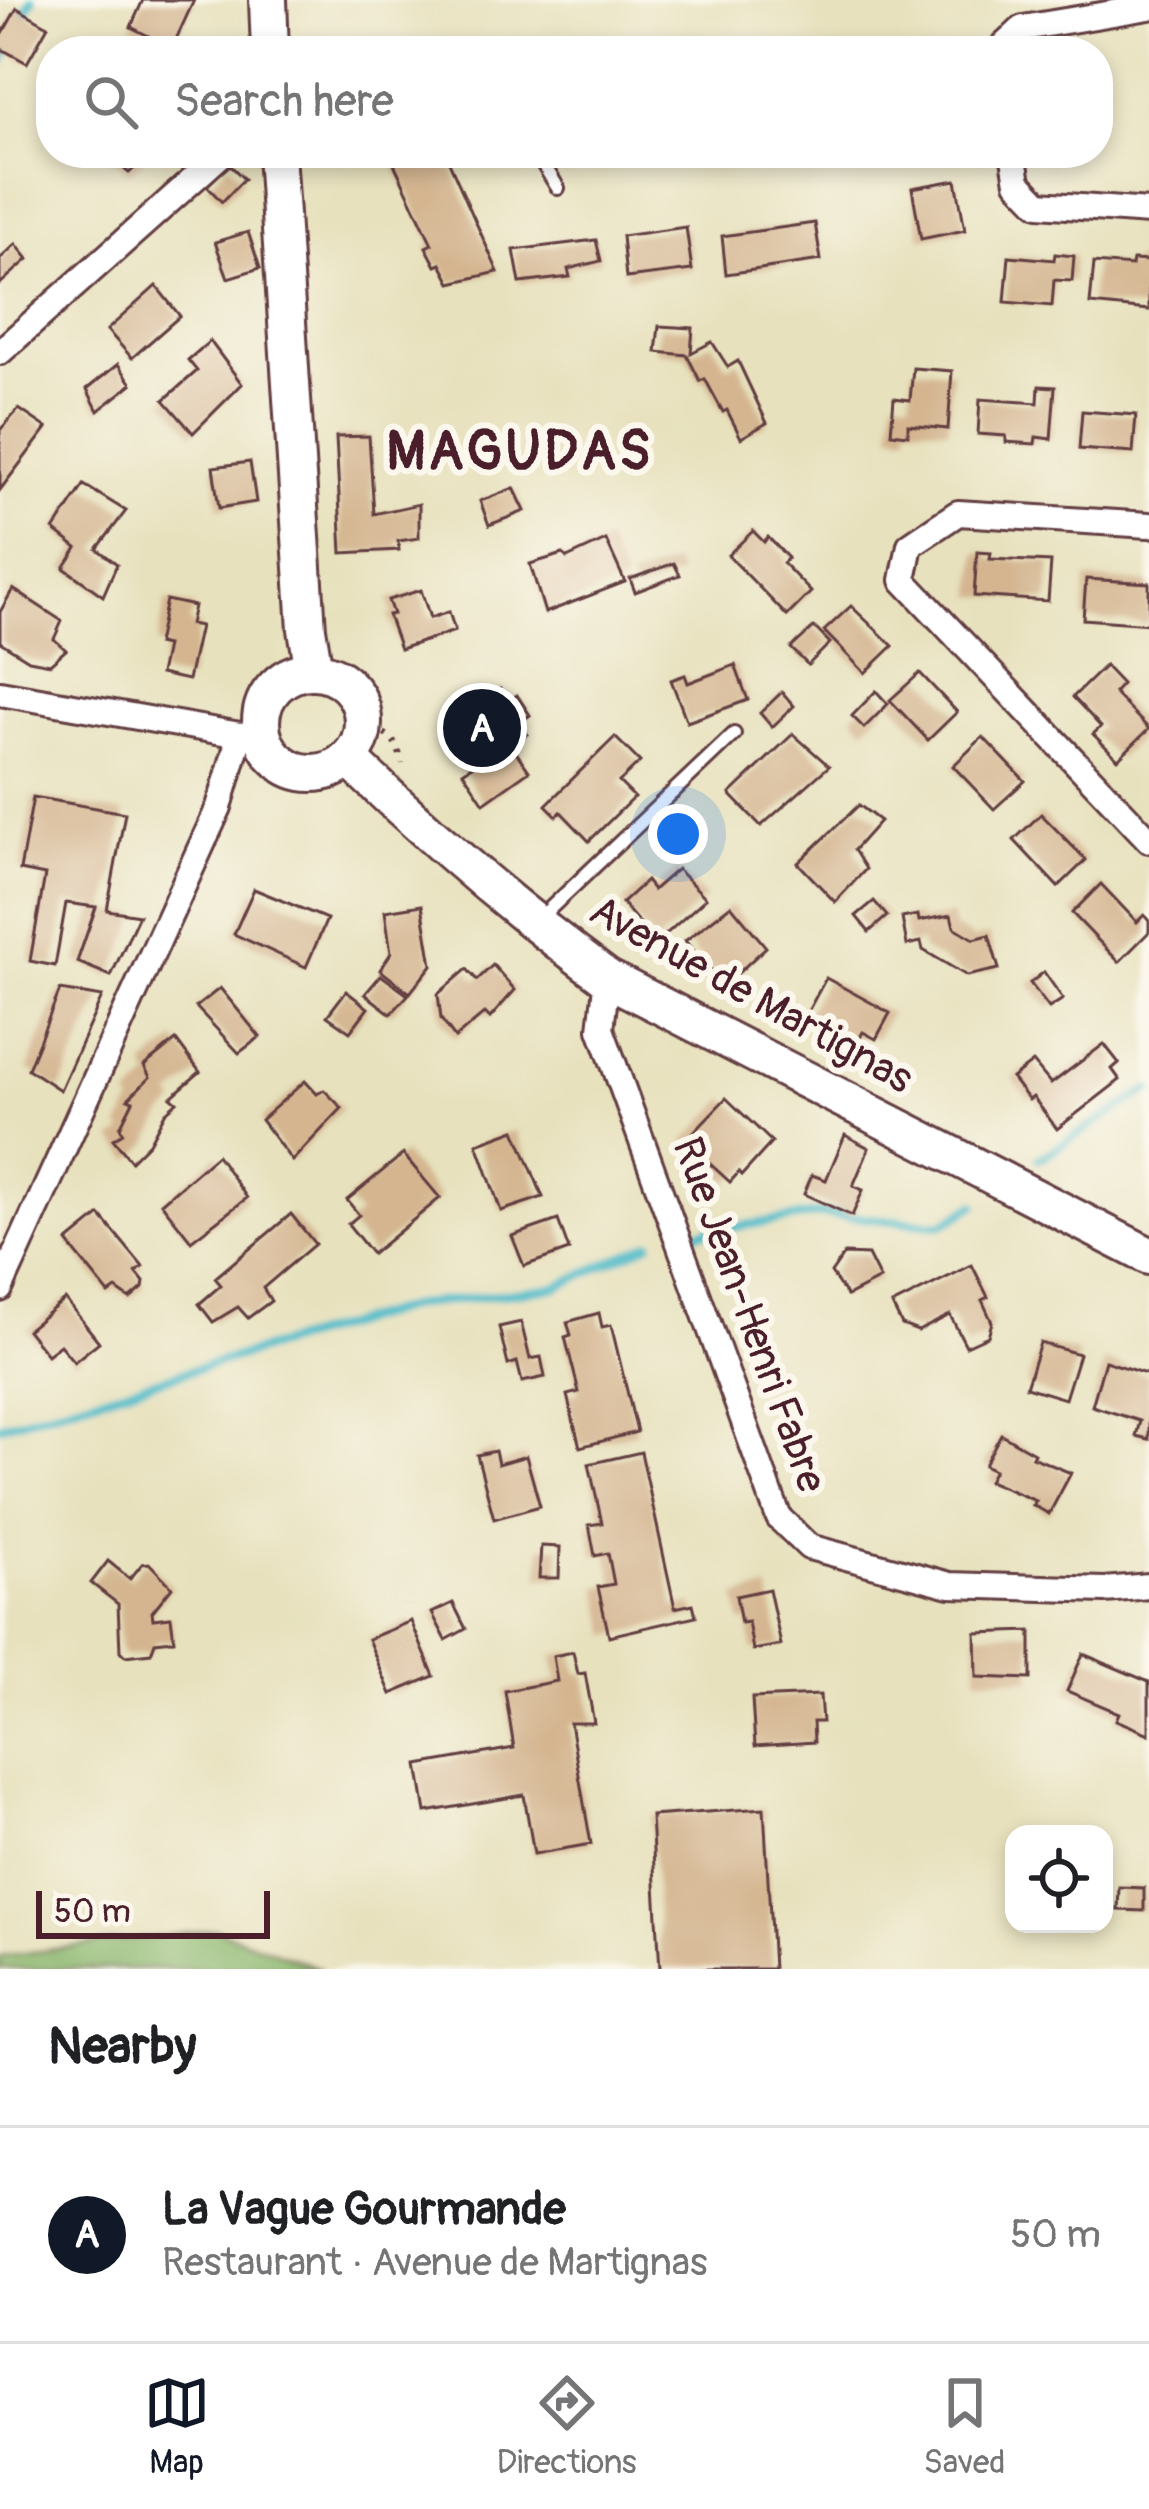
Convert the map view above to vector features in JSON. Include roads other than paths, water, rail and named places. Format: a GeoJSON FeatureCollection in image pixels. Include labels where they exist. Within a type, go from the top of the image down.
{"type":"FeatureCollection","features":[{"type":"Feature","properties":{"kind":"street"},"geometry":{"type":"LineString","coordinates":[[268,0],[269,36]]}},
{"type":"Feature","properties":{"kind":"street"},"geometry":{"type":"LineString","coordinates":[[1014,36],[1023,28],[1149,7]]}},
{"type":"Feature","properties":{"kind":"street"},"geometry":{"type":"LineString","coordinates":[[0,352],[207,168]]}},
{"type":"Feature","properties":{"kind":"street"},"geometry":{"type":"LineString","coordinates":[[277,168],[307,629],[314,671]]}},
{"type":"Feature","properties":{"kind":"street"},"geometry":{"type":"LineString","coordinates":[[1015,168],[1018,182],[1039,204],[1149,212]]}},
{"type":"Feature","properties":{"kind":"street"},"geometry":{"type":"LineString","coordinates":[[1149,525],[958,513],[910,544],[903,580],[1149,840]]}},
{"type":"Feature","properties":{"kind":"street"},"geometry":{"type":"LineString","coordinates":[[0,693],[250,734],[277,760],[305,773],[321,773],[355,742],[356,696],[345,683],[314,671],[284,678],[273,689],[250,734],[0,1288]]}},
{"type":"Feature","properties":{"kind":"street","name":"Avenue de Martignas"},"geometry":{"type":"LineString","coordinates":[[355,742],[404,814],[534,924],[607,978],[1149,1256]]}},
{"type":"Feature","properties":{"kind":"street","name":"Rue Jean-Henri Fabre"},"geometry":{"type":"LineString","coordinates":[[607,978],[601,1029],[778,1518],[809,1547],[950,1585],[1105,1590],[1149,1586]]}},
{"type":"Feature","properties":{"kind":"lane"},"geometry":{"type":"LineString","coordinates":[[545,168],[558,188]]}},
{"type":"Feature","properties":{"kind":"lane"},"geometry":{"type":"LineString","coordinates":[[534,924],[734,734]]}},
{"type":"Feature","properties":{"kind":"waterway"},"geometry":{"type":"LineString","coordinates":[[20,22],[32,0]]}},
{"type":"Feature","properties":{"kind":"waterway"},"geometry":{"type":"LineString","coordinates":[[0,66],[10,42]]}},
{"type":"Feature","properties":{"kind":"waterway"},"geometry":{"type":"LineString","coordinates":[[1039,1159],[1149,1090]]}},
{"type":"Feature","properties":{"kind":"waterway"},"geometry":{"type":"LineString","coordinates":[[688,1234],[820,1214],[942,1225],[975,1205]]}},
{"type":"Feature","properties":{"kind":"waterway"},"geometry":{"type":"LineString","coordinates":[[0,1426],[416,1305],[556,1287],[650,1243]]}},
{"type":"Feature","properties":{"kind":"place","name":"La Vague Gourmande"},"geometry":{"type":"Point","coordinates":[482,728]}},
{"type":"Feature","properties":{"kind":"district","name":"MAGUDAS"},"geometry":{"type":"Point","coordinates":[520,452]}}]}
